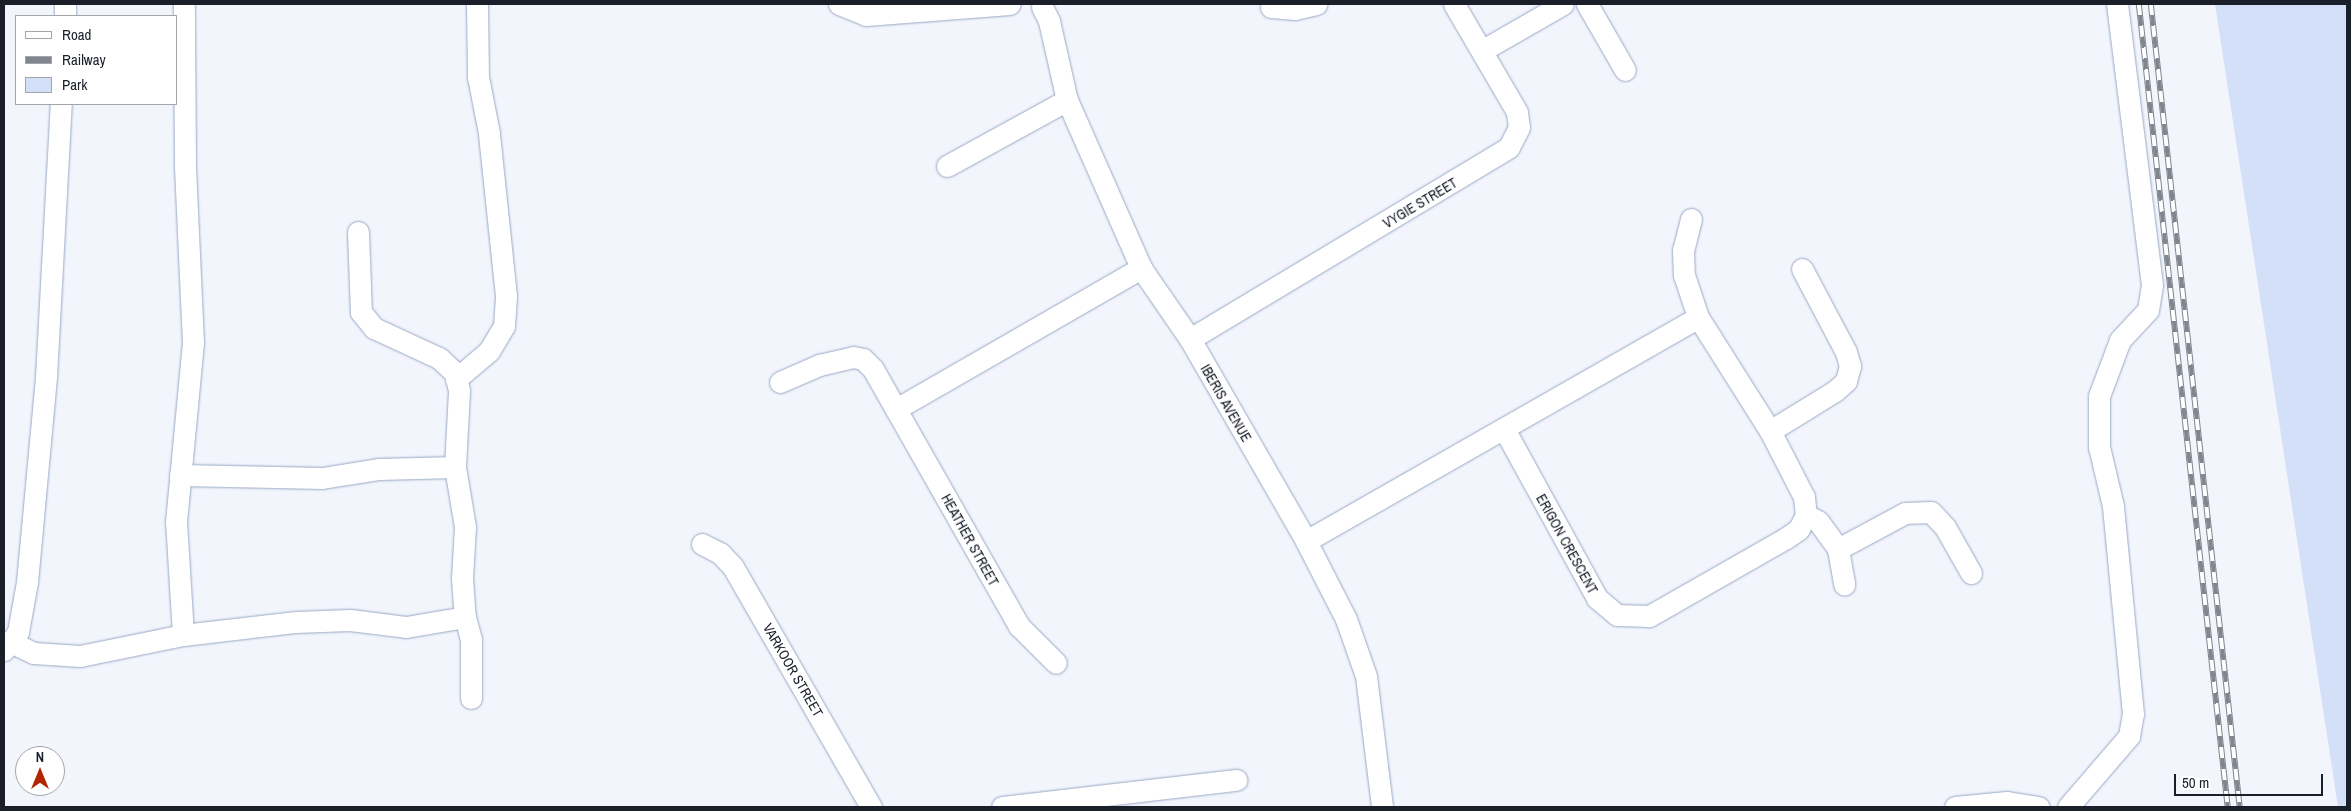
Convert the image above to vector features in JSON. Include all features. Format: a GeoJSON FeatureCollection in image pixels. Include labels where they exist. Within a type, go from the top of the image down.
{"type":"FeatureCollection","features":[{"type":"Feature","properties":{"kind":"street"},"geometry":{"type":"LineString","coordinates":[[183,635],[176,522],[193,343],[191,238],[185,164],[184,4]]}},
{"type":"Feature","properties":{"kind":"street"},"geometry":{"type":"LineString","coordinates":[[456,379],[489,351],[504,326],[506,296],[489,133],[478,77],[477,4]]}},
{"type":"Feature","properties":{"kind":"street"},"geometry":{"type":"LineString","coordinates":[[839,4],[866,15],[1010,4]]}},
{"type":"Feature","properties":{"kind":"street"},"geometry":{"type":"LineString","coordinates":[[1019,4],[1042,6]]}},
{"type":"Feature","properties":{"kind":"street"},"geometry":{"type":"LineString","coordinates":[[1271,7],[1295,9],[1316,4]]}},
{"type":"Feature","properties":{"kind":"street","name":"VYGIE STREET"},"geometry":{"type":"LineString","coordinates":[[1190,339],[1509,147],[1519,126],[1517,112],[1454,4]]}},
{"type":"Feature","properties":{"kind":"street"},"geometry":{"type":"LineString","coordinates":[[1482,50],[1563,4]]}},
{"type":"Feature","properties":{"kind":"street"},"geometry":{"type":"LineString","coordinates":[[1587,4],[1625,70]]}},
{"type":"Feature","properties":{"kind":"street"},"geometry":{"type":"LineString","coordinates":[[2068,807],[2129,736],[2133,714],[2113,506],[2099,447],[2099,396],[2120,340],[2148,310],[2152,285],[2117,4]]}},
{"type":"Feature","properties":{"kind":"street","name":"IBERIS AVENUE"},"geometry":{"type":"LineString","coordinates":[[1042,6],[1049,21],[1067,100],[1141,268],[1190,339],[1306,541],[1346,619],[1360,653],[1366,676],[1382,807]]}},
{"type":"Feature","properties":{"kind":"street"},"geometry":{"type":"LineString","coordinates":[[947,166],[1067,100]]}},
{"type":"Feature","properties":{"kind":"street"},"geometry":{"type":"LineString","coordinates":[[61,105],[46,377],[26,582],[18,632],[7,646],[34,654],[80,656],[183,635],[341,621],[406,627],[465,617]]}},
{"type":"Feature","properties":{"kind":"street"},"geometry":{"type":"LineString","coordinates":[[1691,219],[1683,250],[1684,275],[1698,317],[1770,431],[1804,497],[1806,515],[1818,521],[1838,548],[1844,584]]}},
{"type":"Feature","properties":{"kind":"street"},"geometry":{"type":"LineString","coordinates":[[358,232],[361,312],[374,328],[439,358],[455,373],[459,392],[455,467],[465,527],[462,578],[465,617],[471,639],[471,698]]}},
{"type":"Feature","properties":{"kind":"street"},"geometry":{"type":"LineString","coordinates":[[896,409],[1141,268]]}},
{"type":"Feature","properties":{"kind":"street"},"geometry":{"type":"LineString","coordinates":[[1770,431],[1836,391],[1846,381],[1850,366],[1846,352],[1802,269]]}},
{"type":"Feature","properties":{"kind":"street"},"geometry":{"type":"LineString","coordinates":[[1306,541],[1698,317]]}},
{"type":"Feature","properties":{"kind":"street","name":"HEATHER STREET"},"geometry":{"type":"LineString","coordinates":[[780,382],[819,365],[853,356],[863,359],[873,369],[1019,626],[1056,663]]}},
{"type":"Feature","properties":{"kind":"street","name":"ERIGON CRESCENT"},"geometry":{"type":"LineString","coordinates":[[1504,429],[1597,598],[1616,614],[1649,616],[1786,538],[1799,529],[1806,515]]}},
{"type":"Feature","properties":{"kind":"street"},"geometry":{"type":"LineString","coordinates":[[180,475],[322,478],[379,469],[455,467]]}},
{"type":"Feature","properties":{"kind":"street"},"geometry":{"type":"LineString","coordinates":[[1838,548],[1905,513],[1926,511],[1936,515],[1945,527],[1971,573]]}},
{"type":"Feature","properties":{"kind":"street","name":"VARKOOR STREET"},"geometry":{"type":"LineString","coordinates":[[702,544],[720,554],[733,567],[871,807]]}},
{"type":"Feature","properties":{"kind":"street"},"geometry":{"type":"LineString","coordinates":[[1002,807],[1144,799],[1236,780]]}},
{"type":"Feature","properties":{"kind":"street"},"geometry":{"type":"LineString","coordinates":[[1955,807],[2007,802],[2039,807]]}},
{"type":"Feature","properties":{"kind":"green space"},"geometry":{"type":"Polygon","coordinates":[[[2215,4],[2347,4],[2347,807],[2338,807],[2215,4]]]}},
{"type":"Feature","properties":{"kind":"railway"},"geometry":{"type":"LineString","coordinates":[[2139,4],[2228,807]]}},
{"type":"Feature","properties":{"kind":"railway"},"geometry":{"type":"LineString","coordinates":[[2151,4],[2240,807]]}}]}
